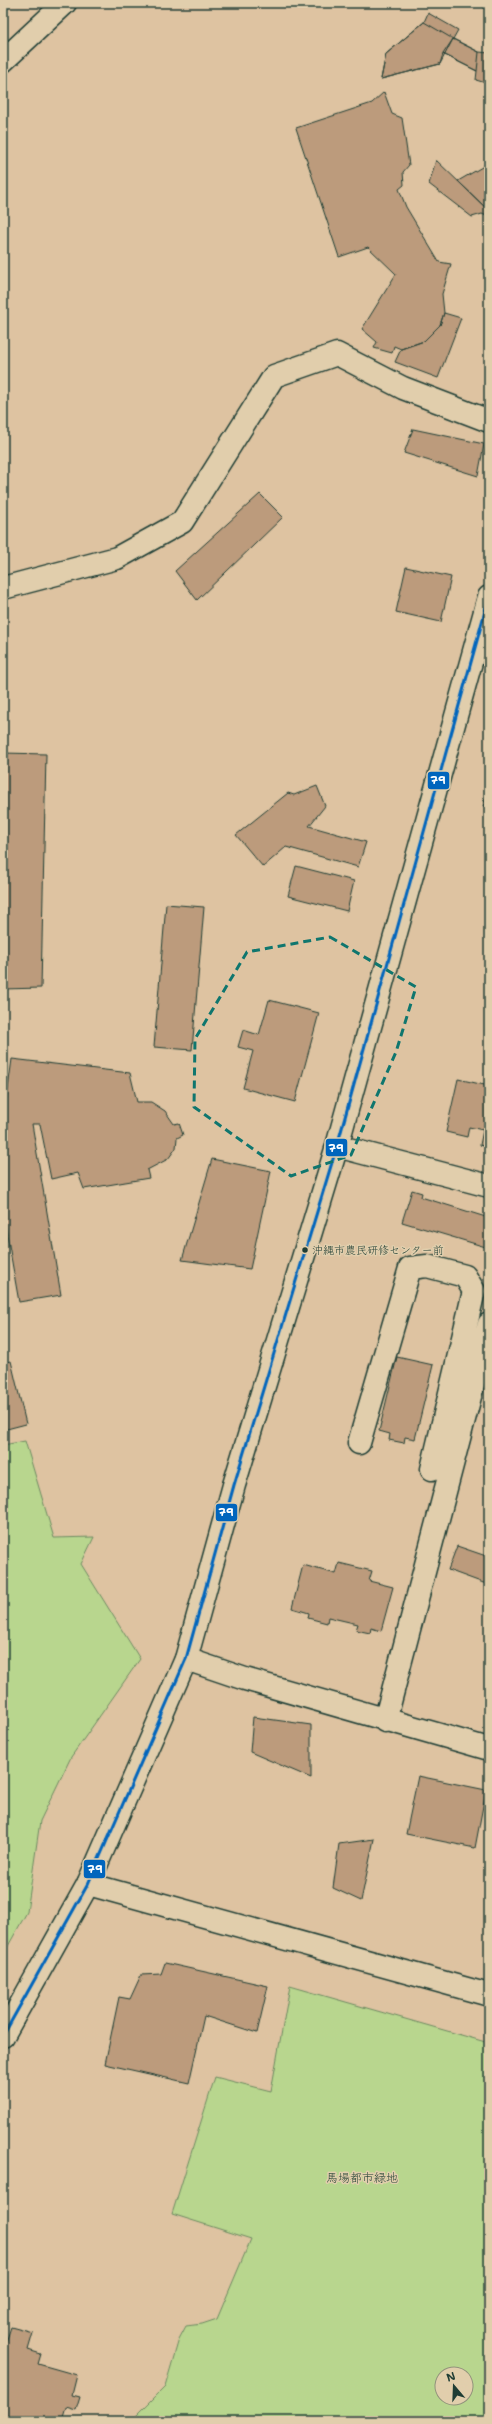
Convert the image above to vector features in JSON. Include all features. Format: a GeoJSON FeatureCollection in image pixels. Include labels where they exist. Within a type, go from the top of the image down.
{"type":"FeatureCollection","features":[{"type":"Feature","properties":{"kind":"main road"},"geometry":{"type":"LineString","coordinates":[[3,61],[65,3]]}},
{"type":"Feature","properties":{"kind":"main road"},"geometry":{"type":"LineString","coordinates":[[3,588],[117,558],[182,522],[274,376],[337,354],[403,388],[489,421]]}},
{"type":"Feature","properties":{"kind":"main road"},"geometry":{"type":"LineString","coordinates":[[3,2036],[88,1884],[186,1659],[234,1485],[337,1146],[489,597]]}},
{"type":"Feature","properties":{"kind":"main road"},"geometry":{"type":"LineString","coordinates":[[337,1146],[489,1186]]}},
{"type":"Feature","properties":{"kind":"main road"},"geometry":{"type":"LineString","coordinates":[[359,1443],[410,1268],[427,1266],[465,1276],[474,1291],[432,1469]]}},
{"type":"Feature","properties":{"kind":"main road"},"geometry":{"type":"LineString","coordinates":[[385,1721],[489,1324]]}},
{"type":"Feature","properties":{"kind":"main road"},"geometry":{"type":"LineString","coordinates":[[186,1659],[245,1679],[385,1721],[489,1749]]}},
{"type":"Feature","properties":{"kind":"main road"},"geometry":{"type":"LineString","coordinates":[[88,1884],[489,1995]]}},
{"type":"Feature","properties":{"kind":"highlighted area"},"geometry":{"type":"Polygon","coordinates":[[[330,937],[416,987],[396,1052],[351,1155],[291,1176],[194,1107],[195,1039],[247,952],[330,937]]]}},
{"type":"Feature","properties":{"kind":"green space"},"geometry":{"type":"Polygon","coordinates":[[[25,1441],[54,1538],[94,1537],[81,1564],[140,1659],[71,1757],[40,1821],[27,1912],[3,1955],[3,1445],[25,1441]]]}},
{"type":"Feature","properties":{"kind":"green space","name":"馬場都市緑地"},"geometry":{"type":"Polygon","coordinates":[[[290,1986],[489,2043],[489,2421],[131,2421],[165,2387],[179,2339],[186,2326],[202,2324],[217,2319],[251,2239],[172,2214],[215,2077],[271,2091],[290,1986]]]}},
{"type":"Feature","properties":{"kind":"building"},"geometry":{"type":"Polygon","coordinates":[[[428,13],[458,30],[453,39],[479,52],[489,53],[489,84],[476,80],[477,71],[443,54],[440,64],[381,79],[386,54],[424,22],[428,13]]]}},
{"type":"Feature","properties":{"kind":"building"},"geometry":{"type":"Polygon","coordinates":[[[424,22],[453,39],[440,64],[381,79],[386,54],[424,22]]]}},
{"type":"Feature","properties":{"kind":"building"},"geometry":{"type":"Polygon","coordinates":[[[453,39],[479,52],[477,71],[443,54],[453,39]]]}},
{"type":"Feature","properties":{"kind":"building"},"geometry":{"type":"Polygon","coordinates":[[[384,92],[392,114],[402,118],[409,165],[403,172],[404,185],[399,189],[406,207],[439,262],[451,264],[442,294],[444,313],[440,325],[424,341],[401,349],[394,346],[392,353],[374,348],[377,342],[362,329],[396,274],[368,247],[339,257],[296,128],[372,103],[384,92]]]}},
{"type":"Feature","properties":{"kind":"building"},"geometry":{"type":"Polygon","coordinates":[[[436,160],[489,211],[489,217],[482,214],[472,217],[429,184],[436,160]]]}},
{"type":"Feature","properties":{"kind":"building"},"geometry":{"type":"Polygon","coordinates":[[[489,163],[489,211],[458,181],[489,163]]]}},
{"type":"Feature","properties":{"kind":"building"},"geometry":{"type":"Polygon","coordinates":[[[444,313],[461,318],[438,378],[395,362],[401,349],[424,341],[440,325],[444,313]]]}},
{"type":"Feature","properties":{"kind":"building"},"geometry":{"type":"Polygon","coordinates":[[[413,429],[484,444],[478,476],[404,453],[413,429]]]}},
{"type":"Feature","properties":{"kind":"building"},"geometry":{"type":"Polygon","coordinates":[[[260,494],[283,517],[197,600],[175,571],[260,494]]]}},
{"type":"Feature","properties":{"kind":"building"},"geometry":{"type":"Polygon","coordinates":[[[406,567],[451,577],[441,622],[396,612],[406,567]]]}},
{"type":"Feature","properties":{"kind":"building"},"geometry":{"type":"Polygon","coordinates":[[[3,753],[46,754],[41,988],[3,989],[3,753]]]}},
{"type":"Feature","properties":{"kind":"building"},"geometry":{"type":"Polygon","coordinates":[[[317,786],[325,806],[309,826],[366,842],[358,867],[286,847],[263,867],[236,835],[288,793],[294,795],[317,786]]]}},
{"type":"Feature","properties":{"kind":"building"},"geometry":{"type":"Polygon","coordinates":[[[489,787],[489,808],[483,806],[489,787]]]}},
{"type":"Feature","properties":{"kind":"building"},"geometry":{"type":"Polygon","coordinates":[[[296,866],[354,881],[347,911],[288,896],[296,866]]]}},
{"type":"Feature","properties":{"kind":"building"},"geometry":{"type":"Polygon","coordinates":[[[166,904],[204,907],[192,1050],[154,1047],[166,904]]]}},
{"type":"Feature","properties":{"kind":"building"},"geometry":{"type":"Polygon","coordinates":[[[269,1000],[319,1013],[295,1102],[243,1088],[253,1051],[238,1047],[243,1030],[259,1035],[269,1000]]]}},
{"type":"Feature","properties":{"kind":"building"},"geometry":{"type":"Polygon","coordinates":[[[12,1059],[130,1073],[137,1102],[151,1102],[165,1111],[174,1124],[179,1123],[183,1135],[177,1138],[176,1148],[168,1159],[147,1170],[149,1178],[84,1189],[78,1173],[51,1179],[40,1124],[32,1124],[61,1295],[19,1302],[3,1211],[3,1126],[12,1059]]]}},
{"type":"Feature","properties":{"kind":"building"},"geometry":{"type":"Polygon","coordinates":[[[458,1079],[489,1086],[489,1148],[480,1145],[483,1130],[469,1127],[467,1137],[446,1132],[458,1079]]]}},
{"type":"Feature","properties":{"kind":"building"},"geometry":{"type":"Polygon","coordinates":[[[212,1159],[271,1171],[250,1269],[182,1260],[212,1159]]]}},
{"type":"Feature","properties":{"kind":"building"},"geometry":{"type":"Polygon","coordinates":[[[412,1190],[422,1193],[421,1197],[489,1218],[489,1248],[402,1222],[412,1190]]]}},
{"type":"Feature","properties":{"kind":"building"},"geometry":{"type":"Polygon","coordinates":[[[397,1357],[433,1365],[415,1439],[405,1437],[404,1443],[389,1440],[390,1434],[379,1431],[397,1357]]]}},
{"type":"Feature","properties":{"kind":"building"},"geometry":{"type":"Polygon","coordinates":[[[11,1361],[26,1424],[3,1430],[3,1363],[11,1361]]]}},
{"type":"Feature","properties":{"kind":"building"},"geometry":{"type":"Polygon","coordinates":[[[457,1546],[489,1557],[489,1585],[448,1570],[457,1546]]]}},
{"type":"Feature","properties":{"kind":"building"},"geometry":{"type":"Polygon","coordinates":[[[339,1563],[372,1571],[369,1581],[393,1587],[381,1631],[371,1628],[370,1633],[356,1630],[358,1624],[328,1617],[327,1623],[308,1618],[309,1613],[292,1608],[303,1565],[336,1574],[339,1563]]]}},
{"type":"Feature","properties":{"kind":"building"},"geometry":{"type":"Polygon","coordinates":[[[253,1717],[311,1725],[311,1778],[250,1752],[253,1717]]]}},
{"type":"Feature","properties":{"kind":"building"},"geometry":{"type":"Polygon","coordinates":[[[418,1776],[486,1790],[475,1848],[406,1834],[418,1776]]]}},
{"type":"Feature","properties":{"kind":"building"},"geometry":{"type":"Polygon","coordinates":[[[374,1839],[361,1901],[333,1888],[339,1844],[374,1839]]]}},
{"type":"Feature","properties":{"kind":"building"},"geometry":{"type":"Polygon","coordinates":[[[165,1963],[268,1986],[257,2033],[204,2016],[189,2083],[105,2064],[119,1997],[130,1999],[141,1975],[161,1974],[165,1963]]]}},
{"type":"Feature","properties":{"kind":"building"},"geometry":{"type":"Polygon","coordinates":[[[11,2327],[33,2333],[28,2350],[41,2354],[38,2364],[77,2375],[72,2395],[80,2397],[76,2410],[66,2407],[62,2421],[3,2421],[3,2341],[6,2342],[11,2327]]]}},
{"type":"Feature","properties":{"kind":"transit line","name":"79"},"geometry":{"type":"LineString","coordinates":[[3,2036],[88,1884],[186,1659],[234,1485],[337,1146],[489,597]]}},
{"type":"Feature","properties":{"kind":"place","name":"沖縄市農民研修センター前"},"geometry":{"type":"Point","coordinates":[305,1250]}}]}
